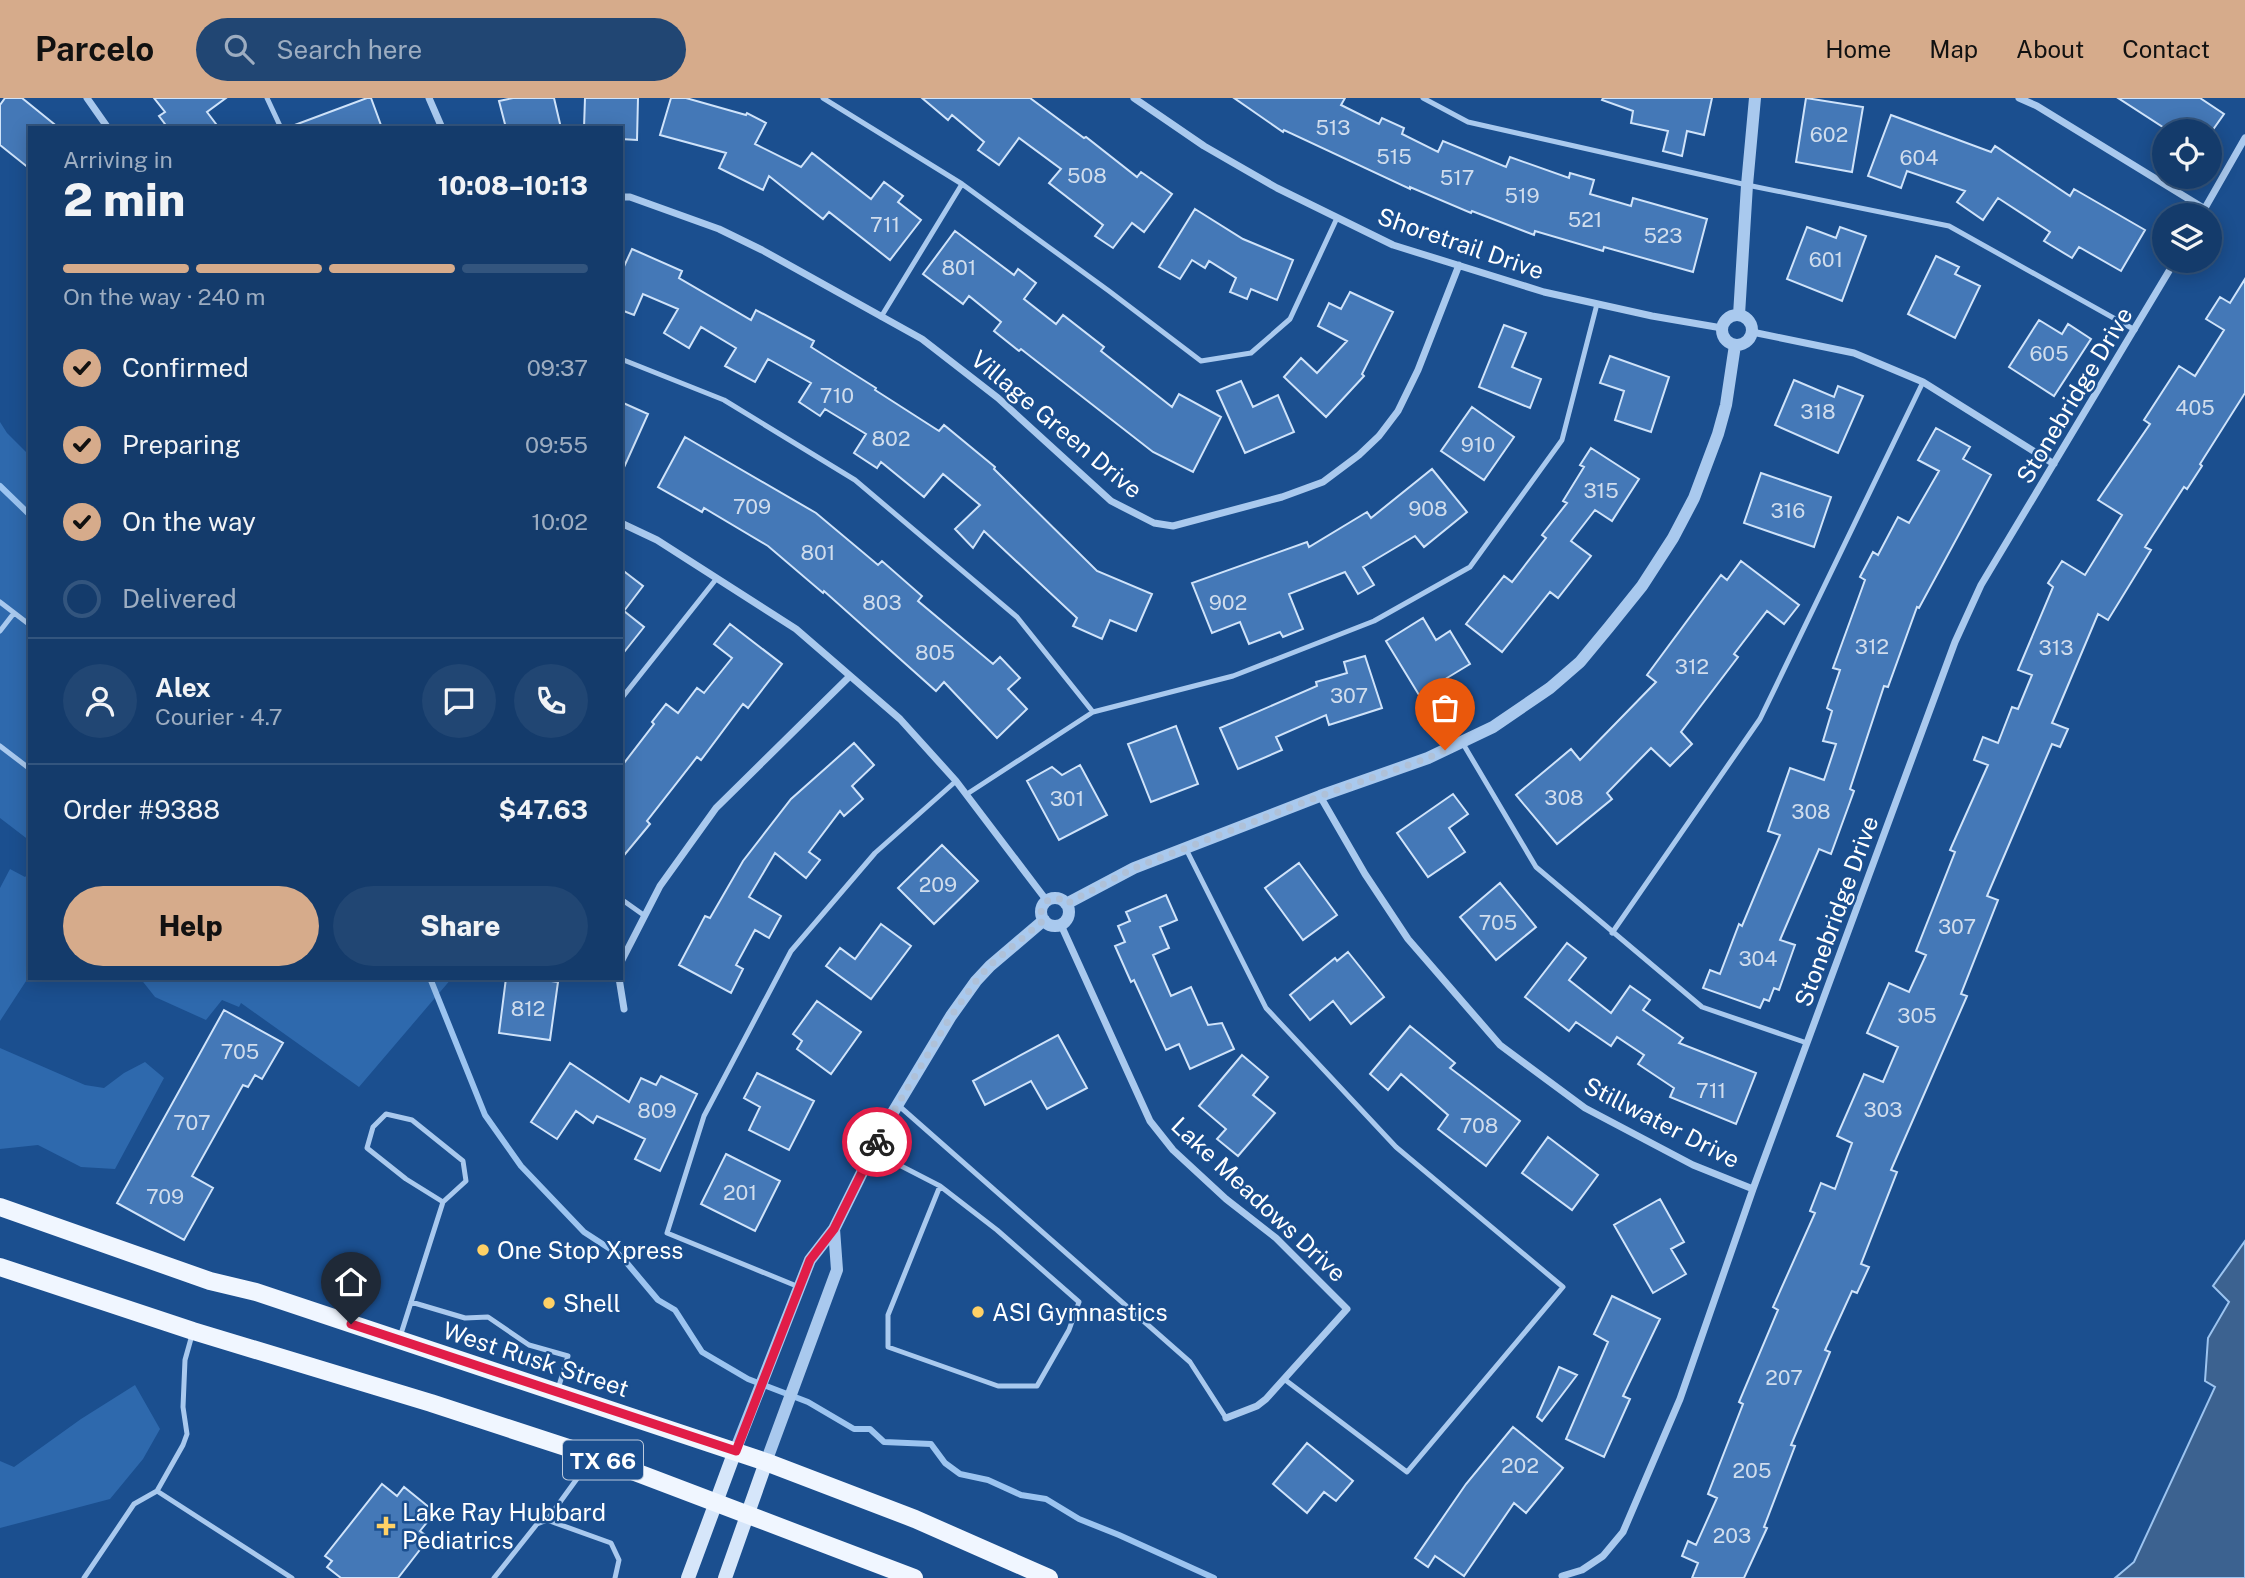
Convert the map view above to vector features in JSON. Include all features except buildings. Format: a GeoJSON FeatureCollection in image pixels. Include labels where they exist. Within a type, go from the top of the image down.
{"type":"FeatureCollection","features":[{"type":"Feature","properties":{"kind":"main road","name":"West Rusk Street"},"geometry":{"type":"LineString","coordinates":[[0,1207],[210,1281],[256,1292],[736,1451],[915,1518],[1049,1578]]}},
{"type":"Feature","properties":{"kind":"main road","name":"TX 66"},"geometry":{"type":"LineString","coordinates":[[0,1267],[193,1331],[431,1403],[593,1456],[914,1578]]}},
{"type":"Feature","properties":{"kind":"main road"},"geometry":{"type":"LineString","coordinates":[[688,1578],[736,1451]]}},
{"type":"Feature","properties":{"kind":"main road"},"geometry":{"type":"LineString","coordinates":[[725,1578],[766,1462]]}},
{"type":"Feature","properties":{"kind":"street"},"geometry":{"type":"LineString","coordinates":[[87,98],[107,126]]}},
{"type":"Feature","properties":{"kind":"street"},"geometry":{"type":"LineString","coordinates":[[429,98],[441,126]]}},
{"type":"Feature","properties":{"kind":"street","name":"Shoretrail Drive"},"geometry":{"type":"LineString","coordinates":[[1134,98],[1204,146],[1277,188],[1393,244],[1544,292],[1652,316],[1722,328]]}},
{"type":"Feature","properties":{"kind":"street"},"geometry":{"type":"LineString","coordinates":[[1739,315],[1755,98]]}},
{"type":"Feature","properties":{"kind":"street"},"geometry":{"type":"LineString","coordinates":[[2019,98],[2037,106],[2189,203]]}},
{"type":"Feature","properties":{"kind":"street"},"geometry":{"type":"LineString","coordinates":[[2208,203],[2245,138]]}},
{"type":"Feature","properties":{"kind":"street","name":"Village Green Drive"},"geometry":{"type":"LineString","coordinates":[[623,197],[719,229],[922,339],[998,398],[1111,500],[1154,523],[1172,526],[1282,497],[1323,482],[1359,455],[1379,436],[1398,411],[1419,370],[1459,265]]}},
{"type":"Feature","properties":{"kind":"street","name":"Stonebridge Drive"},"geometry":{"type":"LineString","coordinates":[[1562,1576],[1582,1570],[1603,1556],[1623,1532],[1680,1399],[1753,1189],[1955,642],[1981,585],[2168,273]]}},
{"type":"Feature","properties":{"kind":"street"},"geometry":{"type":"LineString","coordinates":[[1739,315],[1749,321],[1752,332],[1744,343],[1735,345],[1724,337],[1722,328],[1728,318],[1739,315]]}},
{"type":"Feature","properties":{"kind":"street"},"geometry":{"type":"LineString","coordinates":[[1752,332],[1854,353],[1923,382],[2054,464]]}},
{"type":"Feature","properties":{"kind":"street"},"geometry":{"type":"LineString","coordinates":[[1066,904],[1110,879],[1185,847],[1428,758],[1493,727],[1550,688],[1580,662],[1642,586],[1673,538],[1694,498],[1726,405],[1735,345]]}},
{"type":"Feature","properties":{"kind":"street"},"geometry":{"type":"LineString","coordinates":[[623,524],[657,540],[796,629],[900,719],[967,794],[1047,901]]}},
{"type":"Feature","properties":{"kind":"street"},"geometry":{"type":"LineString","coordinates":[[623,958],[660,886],[716,808],[850,676]]}},
{"type":"Feature","properties":{"kind":"street","name":"Stillwater Drive"},"geometry":{"type":"LineString","coordinates":[[1320,796],[1365,874],[1408,939],[1500,1045],[1585,1108],[1693,1165],[1753,1189]]}},
{"type":"Feature","properties":{"kind":"street"},"geometry":{"type":"LineString","coordinates":[[1058,898],[1066,904],[1069,908],[1068,918],[1061,925],[1052,926],[1044,920],[1041,912],[1047,901],[1058,898]]}},
{"type":"Feature","properties":{"kind":"street"},"geometry":{"type":"LineString","coordinates":[[736,1451],[810,1260],[834,1229],[898,1104],[951,1016],[976,981],[989,966],[1044,920]]}},
{"type":"Feature","properties":{"kind":"street","name":"Lake Meadows Drive"},"geometry":{"type":"LineString","coordinates":[[1061,925],[1150,1121],[1173,1150],[1226,1199],[1276,1238],[1347,1309],[1257,1406],[1226,1418]]}},
{"type":"Feature","properties":{"kind":"street"},"geometry":{"type":"LineString","coordinates":[[619,980],[624,1009]]}},
{"type":"Feature","properties":{"kind":"street"},"geometry":{"type":"LineString","coordinates":[[766,1462],[836,1270],[834,1229]]}},
{"type":"Feature","properties":{"kind":"lane"},"geometry":{"type":"LineString","coordinates":[[267,98],[280,126]]}},
{"type":"Feature","properties":{"kind":"lane"},"geometry":{"type":"LineString","coordinates":[[823,98],[962,184],[1201,361],[1251,353],[1290,319],[1337,218]]}},
{"type":"Feature","properties":{"kind":"lane"},"geometry":{"type":"LineString","coordinates":[[1423,98],[1468,122],[1747,185],[1950,226],[2135,330]]}},
{"type":"Feature","properties":{"kind":"lane"},"geometry":{"type":"LineString","coordinates":[[881,317],[962,184]]}},
{"type":"Feature","properties":{"kind":"lane"},"geometry":{"type":"LineString","coordinates":[[967,794],[1094,712],[1246,671],[1374,621],[1470,567],[1562,440],[1597,304]]}},
{"type":"Feature","properties":{"kind":"lane"},"geometry":{"type":"LineString","coordinates":[[623,360],[724,400],[855,480],[1017,617],[1094,712]]}},
{"type":"Feature","properties":{"kind":"lane"},"geometry":{"type":"LineString","coordinates":[[1612,933],[1760,719],[1923,382]]}},
{"type":"Feature","properties":{"kind":"lane"},"geometry":{"type":"LineString","coordinates":[[623,696],[717,578]]}},
{"type":"Feature","properties":{"kind":"lane"},"geometry":{"type":"LineString","coordinates":[[0,602],[28,624]]}},
{"type":"Feature","properties":{"kind":"lane"},"geometry":{"type":"LineString","coordinates":[[0,631],[14,613]]}},
{"type":"Feature","properties":{"kind":"lane"},"geometry":{"type":"LineString","coordinates":[[1462,742],[1536,867],[1702,1007],[1807,1043]]}},
{"type":"Feature","properties":{"kind":"lane"},"geometry":{"type":"LineString","coordinates":[[0,746],[28,767]]}},
{"type":"Feature","properties":{"kind":"lane"},"geometry":{"type":"LineString","coordinates":[[799,1287],[667,1233],[704,1116],[791,951],[875,853],[956,781]]}},
{"type":"Feature","properties":{"kind":"lane"},"geometry":{"type":"LineString","coordinates":[[1185,847],[1266,1007],[1396,1147],[1563,1287],[1407,1472],[1284,1379]]}},
{"type":"Feature","properties":{"kind":"lane"},"geometry":{"type":"LineString","coordinates":[[623,900],[645,916]]}},
{"type":"Feature","properties":{"kind":"lane"},"geometry":{"type":"LineString","coordinates":[[898,1104],[1190,1362],[1226,1418]]}},
{"type":"Feature","properties":{"kind":"lane"},"geometry":{"type":"LineString","coordinates":[[399,1340],[443,1202],[466,1181],[463,1161],[412,1121],[386,1114],[373,1127],[367,1148],[405,1179],[443,1202]]}},
{"type":"Feature","properties":{"kind":"lane"},"geometry":{"type":"LineString","coordinates":[[873,1151],[940,1186],[997,1230],[1079,1302],[1069,1330],[1037,1385],[999,1386],[888,1347],[888,1315],[940,1186]]}},
{"type":"Feature","properties":{"kind":"lane"},"geometry":{"type":"LineString","coordinates":[[411,1302],[464,1318],[488,1317],[529,1345],[568,1356],[557,1392]]}},
{"type":"Feature","properties":{"kind":"lane"},"geometry":{"type":"LineString","coordinates":[[84,1578],[134,1504],[157,1491],[183,1445],[187,1434],[183,1406],[185,1360],[193,1331]]}},
{"type":"Feature","properties":{"kind":"lane"},"geometry":{"type":"LineString","coordinates":[[494,1578],[537,1524],[547,1520],[593,1456]]}},
{"type":"Feature","properties":{"kind":"lane"},"geometry":{"type":"LineString","coordinates":[[157,1491],[292,1578]]}},
{"type":"Feature","properties":{"kind":"lane"},"geometry":{"type":"LineString","coordinates":[[547,1520],[611,1543],[619,1560],[615,1578]]}},
{"type":"Feature","properties":{"kind":"shaded area"},"geometry":{"type":"Polygon","coordinates":[[[0,422],[28,454],[28,839],[0,818],[0,422]]]}},
{"type":"Feature","properties":{"kind":"shaded area"},"geometry":{"type":"Polygon","coordinates":[[[10,869],[25,877],[28,874],[28,978],[0,1021],[0,888],[10,869]]]}},
{"type":"Feature","properties":{"kind":"shaded area"},"geometry":{"type":"Polygon","coordinates":[[[142,980],[450,980],[359,1087],[241,1003],[239,1007],[222,1000],[206,1020],[155,997],[142,980]]]}},
{"type":"Feature","properties":{"kind":"shaded area"},"geometry":{"type":"Polygon","coordinates":[[[0,1048],[85,1085],[104,1088],[145,1062],[164,1078],[115,1169],[81,1167],[38,1145],[0,1149],[0,1048]]]}},
{"type":"Feature","properties":{"kind":"shaded area"},"geometry":{"type":"Polygon","coordinates":[[[2245,1241],[2245,1578],[2115,1578],[2134,1562],[2215,1387],[2205,1381],[2208,1338],[2229,1302],[2213,1286],[2245,1241]]]}},
{"type":"Feature","properties":{"kind":"shaded area"},"geometry":{"type":"Polygon","coordinates":[[[135,1385],[160,1429],[143,1459],[110,1499],[0,1528],[0,1461],[14,1467],[81,1419],[135,1385]]]}},
{"type":"Feature","properties":{"kind":"waterway"},"geometry":{"type":"LineString","coordinates":[[0,486],[28,513]]}},
{"type":"Feature","properties":{"kind":"waterway"},"geometry":{"type":"LineString","coordinates":[[431,980],[485,1115],[521,1166],[584,1232],[621,1256],[658,1300],[675,1310],[702,1352],[748,1379],[808,1402],[854,1429],[870,1429],[884,1442],[931,1444],[945,1463],[960,1474],[988,1480],[1021,1495],[1046,1499],[1079,1519],[1214,1578]]}},
{"type":"Feature","properties":{"kind":"way so far"},"geometry":{"type":"LineString","coordinates":[[877,1142],[965,996],[989,966],[1044,920],[1041,912],[1047,901],[1058,898],[1066,904],[1110,879],[1185,847],[1445,750]]}},
{"type":"Feature","properties":{"kind":"place","name":"One Stop Xpress"},"geometry":{"type":"Point","coordinates":[483,1250]}},
{"type":"Feature","properties":{"kind":"place","name":"Shell"},"geometry":{"type":"Point","coordinates":[549,1303]}},
{"type":"Feature","properties":{"kind":"place","name":"ASI Gymnastics"},"geometry":{"type":"Point","coordinates":[978,1312]}},
{"type":"Feature","properties":{"kind":"place","name":"Lake Ray Hubbard Pediatrics"},"geometry":{"type":"Point","coordinates":[386,1526]}},
{"type":"Feature","properties":{"kind":"route"},"geometry":{"type":"LineString","coordinates":[[351,1324],[736,1451],[810,1260],[834,1229],[877,1142]]}}]}
